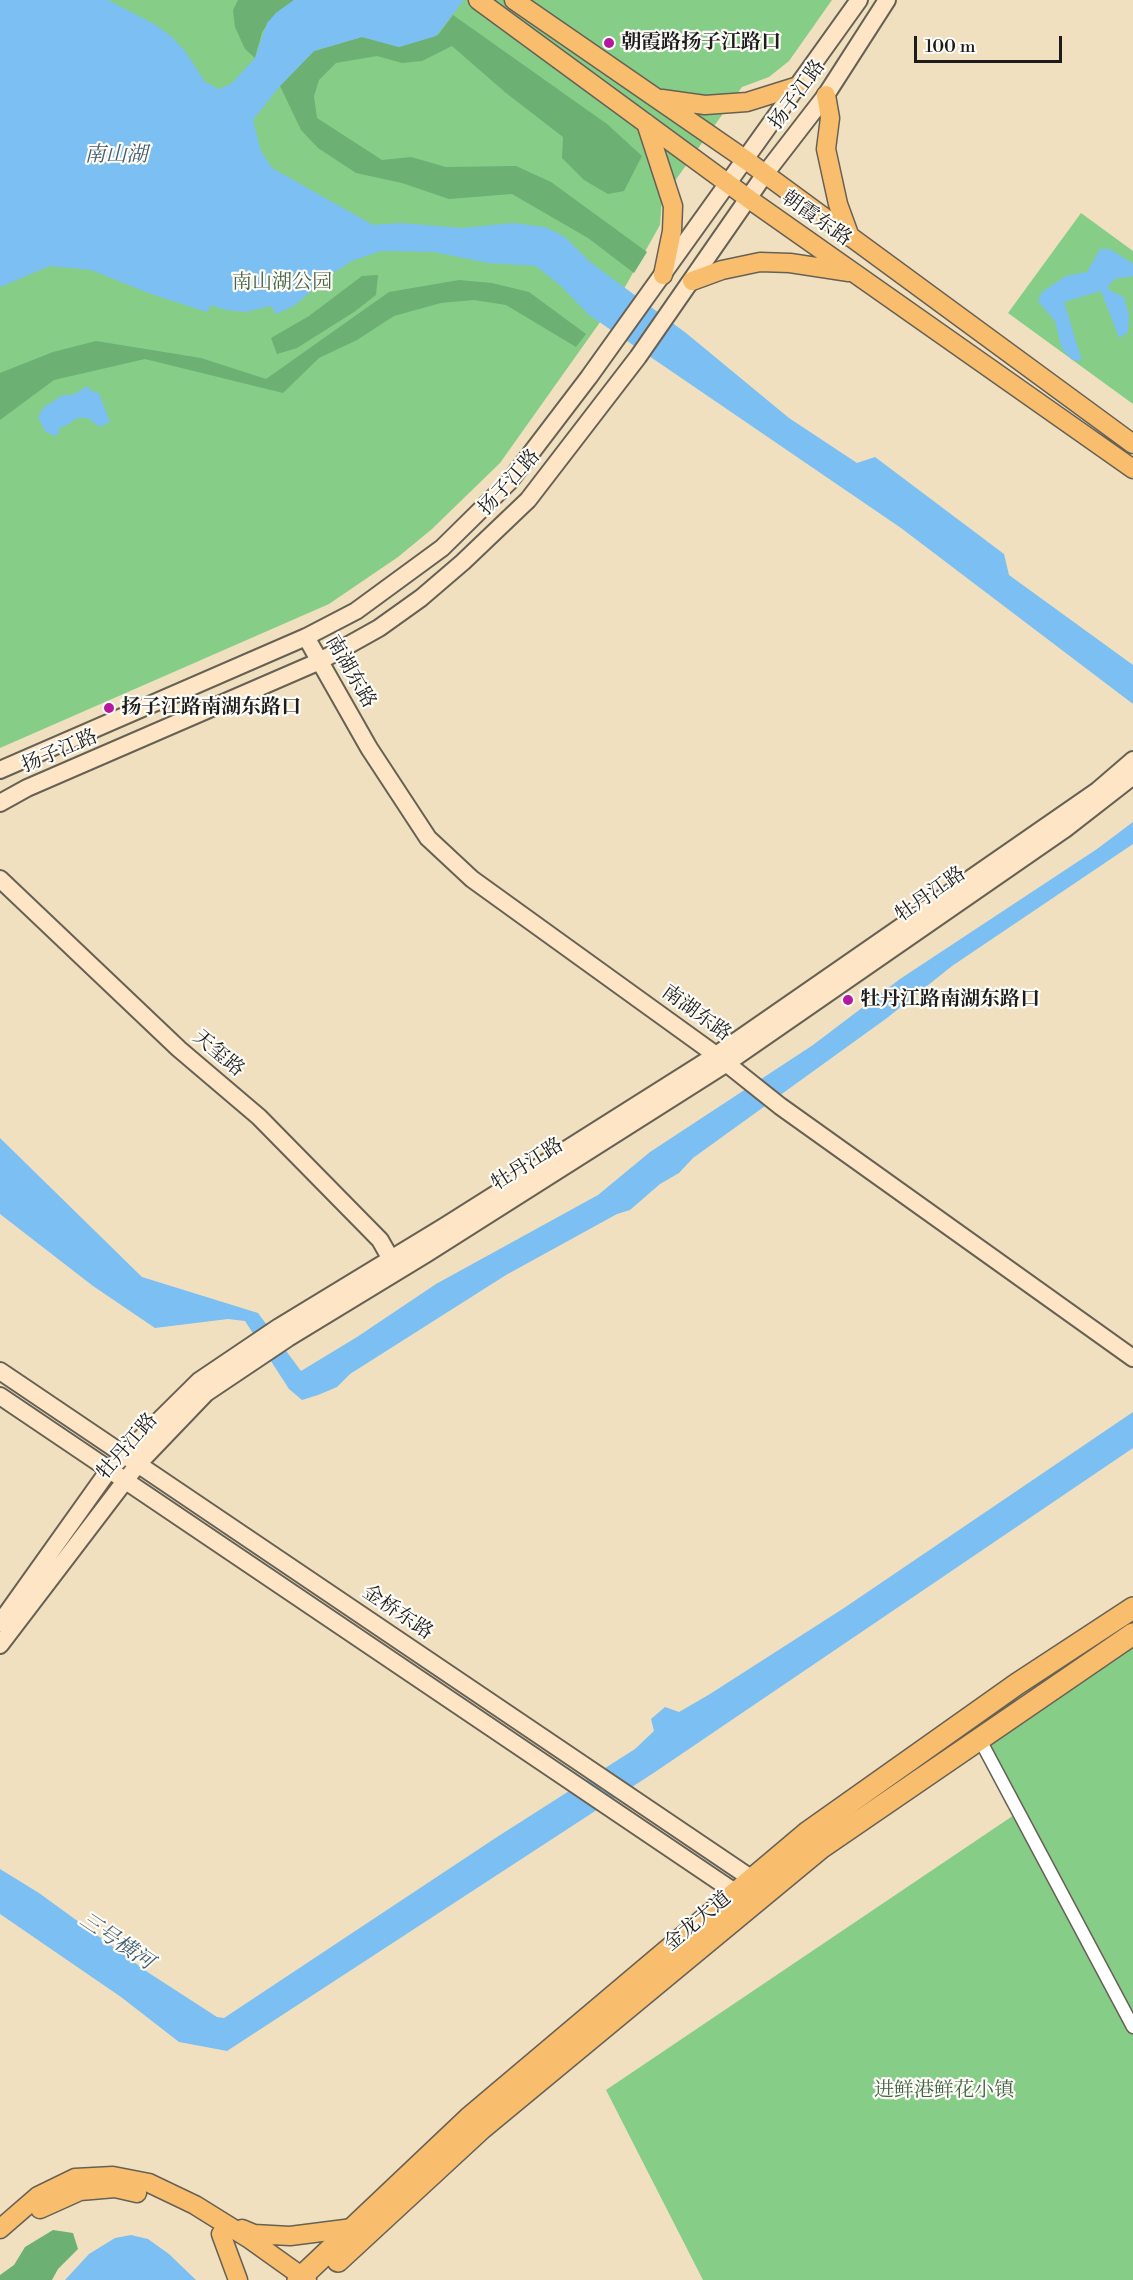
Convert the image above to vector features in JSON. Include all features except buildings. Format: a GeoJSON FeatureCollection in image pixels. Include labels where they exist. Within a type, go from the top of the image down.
{"type":"FeatureCollection","features":[{"type":"Feature","properties":{"kind":"highway","name":"金龙大道"},"geometry":{"type":"LineString","coordinates":[[303,2279],[469,2118],[734,1892],[817,1825],[1017,1684],[1133,1608]]}},
{"type":"Feature","properties":{"kind":"highway","name":"金龙大道"},"geometry":{"type":"LineString","coordinates":[[303,2279],[822,1847],[1133,1634]]}},
{"type":"Feature","properties":{"kind":"main road","name":"朝霞东路"},"geometry":{"type":"LineString","coordinates":[[478,0],[749,199],[1133,469]]}},
{"type":"Feature","properties":{"kind":"main road","name":"朝霞东路"},"geometry":{"type":"LineString","coordinates":[[514,0],[746,160],[1133,444]]}},
{"type":"Feature","properties":{"kind":"main road"},"geometry":{"type":"LineString","coordinates":[[657,98],[705,105],[747,102],[798,86]]}},
{"type":"Feature","properties":{"kind":"main road"},"geometry":{"type":"LineString","coordinates":[[826,95],[830,118],[826,150],[838,204],[850,237]]}},
{"type":"Feature","properties":{"kind":"main road"},"geometry":{"type":"LineString","coordinates":[[646,123],[673,206],[672,231],[663,275]]}},
{"type":"Feature","properties":{"kind":"main road"},"geometry":{"type":"LineString","coordinates":[[692,280],[722,270],[760,262],[855,273]]}},
{"type":"Feature","properties":{"kind":"main road"},"geometry":{"type":"LineString","coordinates":[[0,2229],[38,2196],[75,2178],[113,2176],[148,2183],[195,2205],[221,2227],[303,2279]]}},
{"type":"Feature","properties":{"kind":"main road"},"geometry":{"type":"LineString","coordinates":[[0,2242],[14,2228],[45,2205],[80,2191],[115,2188],[148,2196],[221,2227],[254,2234],[290,2236],[353,2228]]}},
{"type":"Feature","properties":{"kind":"main road"},"geometry":{"type":"LineString","coordinates":[[221,2227],[238,2280]]}},
{"type":"Feature","properties":{"kind":"street","name":"扬子江路"},"geometry":{"type":"LineString","coordinates":[[0,770],[306,637],[356,611],[442,548],[509,482],[663,275],[859,0]]}},
{"type":"Feature","properties":{"kind":"street","name":"扬子江路"},"geometry":{"type":"LineString","coordinates":[[0,803],[27,788],[320,661],[379,628],[421,598],[528,500],[638,357],[765,174],[826,95],[887,0]]}},
{"type":"Feature","properties":{"kind":"street","name":"南湖东路"},"geometry":{"type":"LineString","coordinates":[[306,637],[369,748],[428,838],[472,879],[722,1059],[780,1106],[1133,1358]]}},
{"type":"Feature","properties":{"kind":"street","name":"牡丹江路"},"geometry":{"type":"LineString","coordinates":[[722,1059],[1097,791],[1133,760]]}},
{"type":"Feature","properties":{"kind":"street","name":"牡丹江路"},"geometry":{"type":"LineString","coordinates":[[0,1623],[109,1470],[131,1459],[256,1350],[722,1059],[1065,829],[1133,776]]}},
{"type":"Feature","properties":{"kind":"street","name":"天玺路"},"geometry":{"type":"LineString","coordinates":[[0,879],[179,1049],[259,1117],[380,1240],[395,1264]]}},
{"type":"Feature","properties":{"kind":"street","name":"金桥东路"},"geometry":{"type":"LineString","coordinates":[[0,1371],[752,1878],[761,1897]]}},
{"type":"Feature","properties":{"kind":"street"},"geometry":{"type":"LineString","coordinates":[[0,1396],[734,1892],[761,1897]]}},
{"type":"Feature","properties":{"kind":"street","name":"牡丹江路"},"geometry":{"type":"LineString","coordinates":[[0,1645],[125,1481],[131,1459]]}},
{"type":"Feature","properties":{"kind":"street"},"geometry":{"type":"LineString","coordinates":[[979,1738],[1040,1847],[1133,2027]]}},
{"type":"Feature","properties":{"kind":"green space","name":"南山湖公园"},"geometry":{"type":"Polygon","coordinates":[[[0,0],[832,0],[789,61],[769,77],[742,87],[662,199],[660,225],[625,287],[500,463],[432,529],[398,557],[329,604],[0,748],[0,0]]]}},
{"type":"Feature","properties":{"kind":"green space"},"geometry":{"type":"Polygon","coordinates":[[[238,0],[294,0],[276,13],[262,32],[255,58],[245,49],[235,27],[233,10],[238,0]]]}},
{"type":"Feature","properties":{"kind":"green space"},"geometry":{"type":"Polygon","coordinates":[[[453,15],[607,124],[642,156],[624,191],[608,194],[584,180],[562,158],[563,137],[506,93],[452,46],[422,61],[402,63],[377,56],[336,63],[319,80],[314,96],[317,118],[382,160],[411,157],[446,167],[516,166],[551,182],[647,252],[634,273],[588,238],[512,194],[449,199],[402,183],[356,173],[318,148],[301,130],[280,86],[314,51],[362,37],[399,47],[438,35],[453,15]]]}},
{"type":"Feature","properties":{"kind":"green space"},"geometry":{"type":"Polygon","coordinates":[[[1081,213],[1133,251],[1133,404],[1008,313],[1081,213]]]}},
{"type":"Feature","properties":{"kind":"green space"},"geometry":{"type":"Polygon","coordinates":[[[378,275],[376,295],[354,312],[297,348],[277,354],[271,338],[309,316],[362,276],[378,275]]]}},
{"type":"Feature","properties":{"kind":"green space"},"geometry":{"type":"Polygon","coordinates":[[[459,280],[492,283],[529,292],[586,334],[576,347],[506,305],[474,300],[441,303],[394,316],[357,340],[319,358],[283,393],[145,359],[54,380],[0,420],[0,373],[53,352],[96,341],[201,358],[266,379],[389,292],[459,280]]]}},
{"type":"Feature","properties":{"kind":"green space","name":"进鲜港鲜花小镇"},"geometry":{"type":"Polygon","coordinates":[[[1133,1644],[1133,2280],[703,2280],[606,2090],[1017,1813],[977,1744],[1133,1644]]]}},
{"type":"Feature","properties":{"kind":"green space"},"geometry":{"type":"Polygon","coordinates":[[[53,2230],[73,2233],[78,2249],[58,2269],[52,2280],[0,2280],[0,2275],[14,2265],[25,2247],[53,2230]]]}},
{"type":"Feature","properties":{"kind":"water","name":"南山湖"},"geometry":{"type":"Polygon","coordinates":[[[0,0],[108,0],[154,24],[171,36],[185,51],[205,82],[219,89],[231,84],[255,58],[267,23],[294,0],[464,0],[436,36],[399,47],[362,37],[314,51],[280,86],[253,120],[261,151],[272,168],[373,225],[400,223],[462,228],[513,223],[545,227],[565,237],[590,262],[686,333],[789,418],[857,463],[875,457],[1004,554],[1009,575],[1133,665],[1133,704],[901,528],[589,315],[561,286],[536,266],[488,263],[434,252],[381,251],[352,261],[327,277],[294,306],[276,314],[271,306],[246,312],[226,310],[211,305],[207,312],[151,294],[91,270],[50,266],[0,287],[0,0]]]}},
{"type":"Feature","properties":{"kind":"water"},"geometry":{"type":"Polygon","coordinates":[[[1100,249],[1110,249],[1133,264],[1133,276],[1115,279],[1108,286],[1109,290],[1124,297],[1129,315],[1128,332],[1119,338],[1101,291],[1064,302],[1082,361],[1072,360],[1062,349],[1055,321],[1038,301],[1042,292],[1066,276],[1087,272],[1100,249]]]}},
{"type":"Feature","properties":{"kind":"water"},"geometry":{"type":"Polygon","coordinates":[[[88,386],[91,391],[99,393],[110,422],[99,427],[88,418],[77,418],[64,427],[59,427],[59,434],[54,436],[45,431],[38,417],[44,407],[63,395],[72,395],[88,386]]]}},
{"type":"Feature","properties":{"kind":"water"},"geometry":{"type":"Polygon","coordinates":[[[1133,822],[1133,844],[952,966],[887,1018],[693,1158],[679,1173],[660,1184],[630,1210],[617,1214],[506,1275],[350,1374],[337,1387],[318,1395],[302,1400],[289,1389],[245,1321],[228,1319],[155,1328],[93,1286],[0,1214],[0,1138],[142,1277],[258,1313],[301,1371],[436,1284],[598,1195],[650,1152],[813,1045],[900,979],[1097,849],[1133,822]]]}},
{"type":"Feature","properties":{"kind":"water"},"geometry":{"type":"Polygon","coordinates":[[[1133,1412],[1133,1448],[655,1772],[227,2051],[179,2042],[121,1997],[0,1914],[0,1869],[39,1893],[149,1973],[217,2017],[224,2018],[497,1837],[635,1749],[654,1731],[651,1719],[665,1707],[679,1712],[710,1694],[844,1608],[1133,1412]]]}},
{"type":"Feature","properties":{"kind":"water"},"geometry":{"type":"Polygon","coordinates":[[[131,2235],[148,2239],[169,2254],[196,2280],[65,2280],[89,2254],[115,2238],[131,2235]]]}},
{"type":"Feature","properties":{"kind":"place","name":"朝霞路扬子江路口"},"geometry":{"type":"Point","coordinates":[609,43]}},
{"type":"Feature","properties":{"kind":"place","name":"扬子江路南湖东路口"},"geometry":{"type":"Point","coordinates":[109,708]}},
{"type":"Feature","properties":{"kind":"place","name":"牡丹江路南湖东路口"},"geometry":{"type":"Point","coordinates":[848,1000]}},
{"type":"Feature","properties":{"kind":"water label","name":"三号横河"},"geometry":{"type":"Point","coordinates":[116,1942]}}]}
